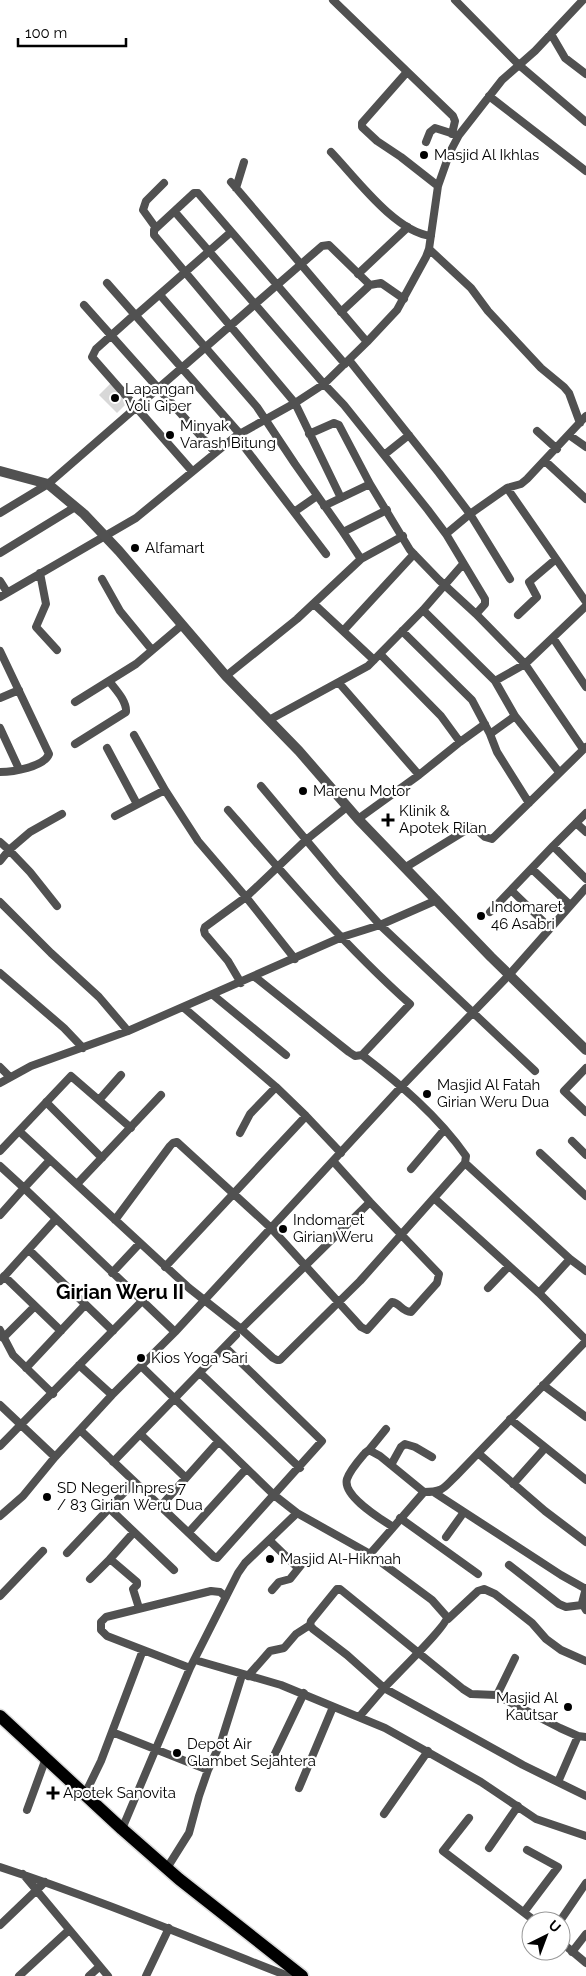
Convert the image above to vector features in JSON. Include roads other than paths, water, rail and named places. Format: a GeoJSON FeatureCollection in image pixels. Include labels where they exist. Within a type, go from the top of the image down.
{"type":"FeatureCollection","features":[{"type":"Feature","properties":{"kind":"highway"},"geometry":{"type":"LineString","coordinates":[[0,1716],[167,1868],[302,1976]]}},
{"type":"Feature","properties":{"kind":"street"},"geometry":{"type":"LineString","coordinates":[[333,0],[453,116],[456,134]]}},
{"type":"Feature","properties":{"kind":"street"},"geometry":{"type":"LineString","coordinates":[[455,0],[519,65],[586,122]]}},
{"type":"Feature","properties":{"kind":"street"},"geometry":{"type":"LineString","coordinates":[[0,597],[136,518],[214,452],[238,435],[295,403],[324,384],[386,323],[404,299],[429,249],[438,186],[456,134],[502,80],[583,0]]}},
{"type":"Feature","properties":{"kind":"street"},"geometry":{"type":"LineString","coordinates":[[550,34],[565,58],[586,74]]}},
{"type":"Feature","properties":{"kind":"street"},"geometry":{"type":"LineString","coordinates":[[407,72],[364,120],[362,127],[377,141],[402,157],[438,186]]}},
{"type":"Feature","properties":{"kind":"street"},"geometry":{"type":"LineString","coordinates":[[489,96],[586,171]]}},
{"type":"Feature","properties":{"kind":"street"},"geometry":{"type":"LineString","coordinates":[[426,142],[430,132],[435,128],[456,134]]}},
{"type":"Feature","properties":{"kind":"street"},"geometry":{"type":"LineString","coordinates":[[331,152],[372,197],[408,227],[423,235],[431,236]]}},
{"type":"Feature","properties":{"kind":"street"},"geometry":{"type":"LineString","coordinates":[[244,162],[234,184],[301,266],[367,342]]}},
{"type":"Feature","properties":{"kind":"street"},"geometry":{"type":"LineString","coordinates":[[156,228],[143,210],[146,201],[164,183]]}},
{"type":"Feature","properties":{"kind":"street"},"geometry":{"type":"LineString","coordinates":[[340,498],[295,403],[153,234],[156,228],[198,192],[409,435],[470,514],[510,579]]}},
{"type":"Feature","properties":{"kind":"street"},"geometry":{"type":"LineString","coordinates":[[175,212],[255,306],[344,405],[446,534],[486,601],[476,614]]}},
{"type":"Feature","properties":{"kind":"street"},"geometry":{"type":"LineString","coordinates":[[358,274],[408,227]]}},
{"type":"Feature","properties":{"kind":"street"},"geometry":{"type":"LineString","coordinates":[[192,471],[92,357],[93,352],[111,335],[160,295],[231,232]]}},
{"type":"Feature","properties":{"kind":"street"},"geometry":{"type":"LineString","coordinates":[[0,513],[48,484],[322,246],[329,245],[370,284]]}},
{"type":"Feature","properties":{"kind":"street"},"geometry":{"type":"LineString","coordinates":[[429,249],[471,288],[488,311],[541,368],[564,387],[569,393],[580,423]]}},
{"type":"Feature","properties":{"kind":"street"},"geometry":{"type":"LineString","coordinates":[[341,312],[370,284],[381,282],[404,299]]}},
{"type":"Feature","properties":{"kind":"street"},"geometry":{"type":"LineString","coordinates":[[107,283],[183,368],[238,435],[326,554]]}},
{"type":"Feature","properties":{"kind":"street"},"geometry":{"type":"LineString","coordinates":[[160,295],[252,400],[361,559]]}},
{"type":"Feature","properties":{"kind":"street"},"geometry":{"type":"LineString","coordinates":[[84,305],[214,452]]}},
{"type":"Feature","properties":{"kind":"street"},"geometry":{"type":"LineString","coordinates":[[446,534],[470,514],[507,488],[524,482],[546,461],[586,416]]}},
{"type":"Feature","properties":{"kind":"street"},"geometry":{"type":"LineString","coordinates":[[309,434],[337,423],[370,484],[414,554],[525,664],[584,748],[492,839],[485,837],[475,828],[471,828],[406,867]]}},
{"type":"Feature","properties":{"kind":"street"},"geometry":{"type":"LineString","coordinates":[[537,431],[557,449]]}},
{"type":"Feature","properties":{"kind":"street"},"geometry":{"type":"LineString","coordinates":[[384,455],[409,435]]}},
{"type":"Feature","properties":{"kind":"street"},"geometry":{"type":"LineString","coordinates":[[569,435],[586,447]]}},
{"type":"Feature","properties":{"kind":"street"},"geometry":{"type":"LineString","coordinates":[[546,461],[586,500]]}},
{"type":"Feature","properties":{"kind":"street"},"geometry":{"type":"LineString","coordinates":[[0,472],[48,484],[105,536],[226,676],[269,720],[358,819],[509,975],[586,1050]]}},
{"type":"Feature","properties":{"kind":"street"},"geometry":{"type":"LineString","coordinates":[[324,506],[370,484]]}},
{"type":"Feature","properties":{"kind":"street"},"geometry":{"type":"LineString","coordinates":[[507,488],[586,602]]}},
{"type":"Feature","properties":{"kind":"street"},"geometry":{"type":"LineString","coordinates":[[294,512],[317,496]]}},
{"type":"Feature","properties":{"kind":"street"},"geometry":{"type":"LineString","coordinates":[[0,552],[75,507]]}},
{"type":"Feature","properties":{"kind":"street"},"geometry":{"type":"LineString","coordinates":[[343,532],[386,510]]}},
{"type":"Feature","properties":{"kind":"street"},"geometry":{"type":"LineString","coordinates":[[226,676],[278,636],[361,559],[403,536]]}},
{"type":"Feature","properties":{"kind":"street"},"geometry":{"type":"LineString","coordinates":[[343,631],[414,554]]}},
{"type":"Feature","properties":{"kind":"street"},"geometry":{"type":"LineString","coordinates":[[518,615],[537,597],[529,582],[556,559]]}},
{"type":"Feature","properties":{"kind":"street"},"geometry":{"type":"LineString","coordinates":[[269,720],[338,683],[377,657],[423,610],[463,564]]}},
{"type":"Feature","properties":{"kind":"street"},"geometry":{"type":"LineString","coordinates":[[40,573],[46,604],[36,627],[57,650]]}},
{"type":"Feature","properties":{"kind":"street"},"geometry":{"type":"LineString","coordinates":[[102,578],[120,611],[152,650]]}},
{"type":"Feature","properties":{"kind":"street"},"geometry":{"type":"LineString","coordinates":[[0,581],[7,592]]}},
{"type":"Feature","properties":{"kind":"street"},"geometry":{"type":"LineString","coordinates":[[314,604],[343,631],[377,657],[441,716],[460,742]]}},
{"type":"Feature","properties":{"kind":"street"},"geometry":{"type":"LineString","coordinates":[[495,681],[525,664],[586,606]]}},
{"type":"Feature","properties":{"kind":"street"},"geometry":{"type":"LineString","coordinates":[[423,610],[495,681],[515,716],[559,772]]}},
{"type":"Feature","properties":{"kind":"street"},"geometry":{"type":"LineString","coordinates":[[75,702],[136,664],[182,625]]}},
{"type":"Feature","properties":{"kind":"street"},"geometry":{"type":"LineString","coordinates":[[402,631],[465,692],[476,706],[497,752],[529,802]]}},
{"type":"Feature","properties":{"kind":"street"},"geometry":{"type":"LineString","coordinates":[[553,638],[586,687]]}},
{"type":"Feature","properties":{"kind":"street"},"geometry":{"type":"LineString","coordinates":[[0,651],[49,754],[45,762],[0,772]]}},
{"type":"Feature","properties":{"kind":"street"},"geometry":{"type":"LineString","coordinates":[[75,744],[126,712],[123,701],[109,681]]}},
{"type":"Feature","properties":{"kind":"street"},"geometry":{"type":"LineString","coordinates":[[338,683],[419,775]]}},
{"type":"Feature","properties":{"kind":"street"},"geometry":{"type":"LineString","coordinates":[[0,698],[19,690]]}},
{"type":"Feature","properties":{"kind":"street"},"geometry":{"type":"LineString","coordinates":[[490,734],[515,716]]}},
{"type":"Feature","properties":{"kind":"street"},"geometry":{"type":"LineString","coordinates":[[358,819],[485,724]]}},
{"type":"Feature","properties":{"kind":"street"},"geometry":{"type":"LineString","coordinates":[[0,728],[19,769]]}},
{"type":"Feature","properties":{"kind":"street"},"geometry":{"type":"LineString","coordinates":[[134,736],[165,790],[198,841],[246,897],[295,959]]}},
{"type":"Feature","properties":{"kind":"street"},"geometry":{"type":"LineString","coordinates":[[107,748],[137,804]]}},
{"type":"Feature","properties":{"kind":"street"},"geometry":{"type":"LineString","coordinates":[[261,786],[380,925],[535,1071]]}},
{"type":"Feature","properties":{"kind":"street"},"geometry":{"type":"LineString","coordinates":[[115,816],[165,790]]}},
{"type":"Feature","properties":{"kind":"street"},"geometry":{"type":"LineString","coordinates":[[241,983],[228,960],[204,930],[207,924],[246,897],[306,840],[347,806]]}},
{"type":"Feature","properties":{"kind":"street"},"geometry":{"type":"LineString","coordinates":[[228,810],[342,938],[410,1004],[362,1055],[355,1056],[255,977]]}},
{"type":"Feature","properties":{"kind":"street"},"geometry":{"type":"LineString","coordinates":[[490,912],[586,813]]}},
{"type":"Feature","properties":{"kind":"street"},"geometry":{"type":"LineString","coordinates":[[0,861],[9,850],[30,832],[62,814]]}},
{"type":"Feature","properties":{"kind":"street"},"geometry":{"type":"LineString","coordinates":[[576,823],[586,832]]}},
{"type":"Feature","properties":{"kind":"street"},"geometry":{"type":"LineString","coordinates":[[0,842],[26,867],[57,906]]}},
{"type":"Feature","properties":{"kind":"street"},"geometry":{"type":"LineString","coordinates":[[553,846],[586,878]]}},
{"type":"Feature","properties":{"kind":"street"},"geometry":{"type":"LineString","coordinates":[[532,869],[570,906]]}},
{"type":"Feature","properties":{"kind":"street"},"geometry":{"type":"LineString","coordinates":[[511,890],[550,928]]}},
{"type":"Feature","properties":{"kind":"street"},"geometry":{"type":"LineString","coordinates":[[0,1516],[23,1496],[55,1457],[112,1395],[174,1332],[402,1086],[509,975],[585,891]]}},
{"type":"Feature","properties":{"kind":"street"},"geometry":{"type":"LineString","coordinates":[[0,1067],[4,1082],[46,1060],[128,1032],[342,938],[380,925],[437,900]]}},
{"type":"Feature","properties":{"kind":"street"},"geometry":{"type":"LineString","coordinates":[[0,902],[52,954],[99,996],[128,1032]]}},
{"type":"Feature","properties":{"kind":"street"},"geometry":{"type":"LineString","coordinates":[[0,973],[64,1028],[84,1048]]}},
{"type":"Feature","properties":{"kind":"street"},"geometry":{"type":"LineString","coordinates":[[212,995],[286,1055]]}},
{"type":"Feature","properties":{"kind":"street"},"geometry":{"type":"LineString","coordinates":[[183,1007],[276,1088],[341,1153]]}},
{"type":"Feature","properties":{"kind":"street"},"geometry":{"type":"LineString","coordinates":[[19,1131],[238,1332],[273,1358],[280,1360],[339,1302],[402,1235],[465,1163],[466,1156],[444,1130],[402,1086],[362,1055]]}},
{"type":"Feature","properties":{"kind":"street"},"geometry":{"type":"LineString","coordinates":[[586,1068],[564,1091],[586,1112]]}},
{"type":"Feature","properties":{"kind":"street"},"geometry":{"type":"LineString","coordinates":[[99,1100],[121,1075]]}},
{"type":"Feature","properties":{"kind":"street"},"geometry":{"type":"LineString","coordinates":[[0,1151],[71,1076],[131,1128]]}},
{"type":"Feature","properties":{"kind":"street"},"geometry":{"type":"LineString","coordinates":[[240,1133],[250,1114],[276,1088]]}},
{"type":"Feature","properties":{"kind":"street"},"geometry":{"type":"LineString","coordinates":[[77,1184],[161,1095]]}},
{"type":"Feature","properties":{"kind":"street"},"geometry":{"type":"LineString","coordinates":[[46,1102],[102,1158]]}},
{"type":"Feature","properties":{"kind":"street"},"geometry":{"type":"LineString","coordinates":[[165,1267],[306,1116]]}},
{"type":"Feature","properties":{"kind":"street"},"geometry":{"type":"LineString","coordinates":[[411,1169],[444,1130]]}},
{"type":"Feature","properties":{"kind":"street"},"geometry":{"type":"LineString","coordinates":[[572,1141],[586,1156]]}},
{"type":"Feature","properties":{"kind":"street"},"geometry":{"type":"LineString","coordinates":[[115,1220],[173,1142],[180,1144],[271,1228],[366,1330],[392,1302],[395,1302],[405,1311],[413,1310],[437,1283],[439,1274],[333,1161]]}},
{"type":"Feature","properties":{"kind":"street"},"geometry":{"type":"LineString","coordinates":[[540,1153],[586,1196]]}},
{"type":"Feature","properties":{"kind":"street"},"geometry":{"type":"LineString","coordinates":[[0,1215],[50,1160]]}},
{"type":"Feature","properties":{"kind":"street"},"geometry":{"type":"LineString","coordinates":[[465,1163],[570,1259],[586,1271]]}},
{"type":"Feature","properties":{"kind":"street"},"geometry":{"type":"LineString","coordinates":[[0,1166],[174,1332]]}},
{"type":"Feature","properties":{"kind":"street"},"geometry":{"type":"LineString","coordinates":[[434,1198],[539,1293],[585,1345],[544,1384],[457,1475],[435,1493]]}},
{"type":"Feature","properties":{"kind":"street"},"geometry":{"type":"LineString","coordinates":[[113,1462],[238,1332],[370,1202]]}},
{"type":"Feature","properties":{"kind":"street"},"geometry":{"type":"LineString","coordinates":[[56,1219],[2,1278],[60,1330]]}},
{"type":"Feature","properties":{"kind":"street"},"geometry":{"type":"LineString","coordinates":[[112,1272],[140,1243]]}},
{"type":"Feature","properties":{"kind":"street"},"geometry":{"type":"LineString","coordinates":[[29,1250],[113,1331]]}},
{"type":"Feature","properties":{"kind":"street"},"geometry":{"type":"LineString","coordinates":[[539,1293],[570,1259]]}},
{"type":"Feature","properties":{"kind":"street"},"geometry":{"type":"LineString","coordinates":[[488,1288],[508,1266]]}},
{"type":"Feature","properties":{"kind":"street"},"geometry":{"type":"LineString","coordinates":[[0,1446],[142,1301]]}},
{"type":"Feature","properties":{"kind":"street"},"geometry":{"type":"LineString","coordinates":[[26,1368],[85,1305]]}},
{"type":"Feature","properties":{"kind":"street"},"geometry":{"type":"LineString","coordinates":[[35,1306],[2,1334],[13,1355],[53,1394]]}},
{"type":"Feature","properties":{"kind":"street"},"geometry":{"type":"LineString","coordinates":[[80,1430],[160,1507],[217,1558],[322,1443],[321,1439],[225,1347]]}},
{"type":"Feature","properties":{"kind":"street"},"geometry":{"type":"LineString","coordinates":[[79,1365],[112,1395]]}},
{"type":"Feature","properties":{"kind":"street"},"geometry":{"type":"LineString","coordinates":[[140,1366],[274,1496],[297,1513],[370,1554],[432,1600],[448,1619]]}},
{"type":"Feature","properties":{"kind":"street"},"geometry":{"type":"LineString","coordinates":[[200,1373],[300,1468]]}},
{"type":"Feature","properties":{"kind":"street"},"geometry":{"type":"LineString","coordinates":[[544,1384],[586,1417]]}},
{"type":"Feature","properties":{"kind":"street"},"geometry":{"type":"LineString","coordinates":[[0,1404],[55,1457]]}},
{"type":"Feature","properties":{"kind":"street"},"geometry":{"type":"LineString","coordinates":[[510,1419],[586,1480]]}},
{"type":"Feature","properties":{"kind":"street"},"geometry":{"type":"LineString","coordinates":[[386,1429],[356,1465],[346,1485],[356,1499],[393,1527]]}},
{"type":"Feature","properties":{"kind":"street"},"geometry":{"type":"LineString","coordinates":[[140,1434],[186,1478]]}},
{"type":"Feature","properties":{"kind":"street"},"geometry":{"type":"LineString","coordinates":[[160,1507],[218,1442]]}},
{"type":"Feature","properties":{"kind":"street"},"geometry":{"type":"LineString","coordinates":[[391,1464],[401,1447],[405,1444],[415,1447],[432,1457]]}},
{"type":"Feature","properties":{"kind":"street"},"geometry":{"type":"LineString","coordinates":[[513,1484],[545,1448]]}},
{"type":"Feature","properties":{"kind":"street"},"geometry":{"type":"LineString","coordinates":[[369,1450],[391,1464],[424,1492],[435,1493],[586,1589],[584,1607],[559,1604],[510,1565]]}},
{"type":"Feature","properties":{"kind":"street"},"geometry":{"type":"LineString","coordinates":[[478,1453],[513,1484],[586,1542]]}},
{"type":"Feature","properties":{"kind":"street"},"geometry":{"type":"LineString","coordinates":[[188,1532],[246,1469]]}},
{"type":"Feature","properties":{"kind":"street"},"geometry":{"type":"LineString","coordinates":[[66,1553],[110,1510],[134,1482]]}},
{"type":"Feature","properties":{"kind":"street"},"geometry":{"type":"LineString","coordinates":[[370,1554],[424,1492]]}},
{"type":"Feature","properties":{"kind":"street"},"geometry":{"type":"LineString","coordinates":[[110,1510],[174,1570]]}},
{"type":"Feature","properties":{"kind":"street"},"geometry":{"type":"LineString","coordinates":[[446,1537],[464,1512]]}},
{"type":"Feature","properties":{"kind":"street"},"geometry":{"type":"LineString","coordinates":[[122,1829],[157,1750],[190,1668],[241,1568],[297,1513]]}},
{"type":"Feature","properties":{"kind":"street"},"geometry":{"type":"LineString","coordinates":[[400,1518],[478,1574]]}},
{"type":"Feature","properties":{"kind":"street"},"geometry":{"type":"LineString","coordinates":[[90,1579],[134,1532]]}},
{"type":"Feature","properties":{"kind":"street"},"geometry":{"type":"LineString","coordinates":[[269,1540],[298,1568]]}},
{"type":"Feature","properties":{"kind":"street"},"geometry":{"type":"LineString","coordinates":[[0,1596],[43,1551]]}},
{"type":"Feature","properties":{"kind":"street"},"geometry":{"type":"LineString","coordinates":[[110,1559],[137,1582],[133,1589],[139,1608]]}},
{"type":"Feature","properties":{"kind":"street"},"geometry":{"type":"LineString","coordinates":[[272,1590],[279,1582],[290,1579],[306,1559]]}},
{"type":"Feature","properties":{"kind":"street"},"geometry":{"type":"LineString","coordinates":[[359,1718],[448,1619],[478,1591],[484,1588],[495,1594],[526,1618],[546,1639],[561,1650],[586,1662]]}},
{"type":"Feature","properties":{"kind":"street"},"geometry":{"type":"LineString","coordinates":[[167,1868],[189,1833],[198,1796],[221,1742],[245,1675],[270,1651],[284,1648],[296,1634],[310,1625],[311,1621],[337,1589],[340,1589],[463,1689],[472,1694],[497,1696],[582,1736],[558,1782]]}},
{"type":"Feature","properties":{"kind":"street"},"geometry":{"type":"LineString","coordinates":[[190,1668],[107,1636],[103,1633],[100,1625],[106,1617],[211,1591],[220,1592],[226,1597]]}},
{"type":"Feature","properties":{"kind":"street"},"geometry":{"type":"LineString","coordinates":[[310,1625],[384,1688],[586,1796]]}},
{"type":"Feature","properties":{"kind":"street"},"geometry":{"type":"LineString","coordinates":[[85,1794],[101,1761],[143,1650]]}},
{"type":"Feature","properties":{"kind":"street"},"geometry":{"type":"LineString","coordinates":[[497,1696],[515,1658]]}},
{"type":"Feature","properties":{"kind":"street"},"geometry":{"type":"LineString","coordinates":[[195,1660],[304,1693],[385,1728],[481,1782],[544,1823],[586,1836]]}},
{"type":"Feature","properties":{"kind":"street"},"geometry":{"type":"LineString","coordinates":[[270,1764],[304,1693]]}},
{"type":"Feature","properties":{"kind":"street"},"geometry":{"type":"LineString","coordinates":[[299,1788],[333,1707]]}},
{"type":"Feature","properties":{"kind":"street"},"geometry":{"type":"LineString","coordinates":[[112,1732],[208,1770]]}},
{"type":"Feature","properties":{"kind":"street"},"geometry":{"type":"LineString","coordinates":[[384,1814],[428,1751]]}},
{"type":"Feature","properties":{"kind":"street"},"geometry":{"type":"LineString","coordinates":[[27,1810],[46,1758]]}},
{"type":"Feature","properties":{"kind":"street"},"geometry":{"type":"LineString","coordinates":[[489,1848],[518,1806]]}},
{"type":"Feature","properties":{"kind":"street"},"geometry":{"type":"LineString","coordinates":[[469,1818],[444,1851],[523,1911]]}},
{"type":"Feature","properties":{"kind":"street"},"geometry":{"type":"LineString","coordinates":[[525,1911],[558,1867],[527,1850]]}},
{"type":"Feature","properties":{"kind":"street"},"geometry":{"type":"LineString","coordinates":[[0,1867],[169,1928],[283,1975]]}},
{"type":"Feature","properties":{"kind":"street"},"geometry":{"type":"LineString","coordinates":[[23,1874],[108,1976]]}},
{"type":"Feature","properties":{"kind":"street"},"geometry":{"type":"LineString","coordinates":[[0,1924],[45,1882]]}},
{"type":"Feature","properties":{"kind":"street"},"geometry":{"type":"LineString","coordinates":[[567,1911],[586,1883]]}},
{"type":"Feature","properties":{"kind":"street"},"geometry":{"type":"LineString","coordinates":[[146,1976],[169,1928]]}},
{"type":"Feature","properties":{"kind":"street"},"geometry":{"type":"LineString","coordinates":[[19,1976],[69,1930]]}},
{"type":"Feature","properties":{"kind":"street"},"geometry":{"type":"LineString","coordinates":[[586,1934],[572,1952],[586,1963]]}},
{"type":"Feature","properties":{"kind":"street"},"geometry":{"type":"LineString","coordinates":[[90,1976],[99,1967]]}},
{"type":"Feature","properties":{"kind":"place","name":"Masjid Al Ikhlas"},"geometry":{"type":"Point","coordinates":[424,155]}},
{"type":"Feature","properties":{"kind":"place","name":"Lapangan Voli Giper"},"geometry":{"type":"Point","coordinates":[115,398]}},
{"type":"Feature","properties":{"kind":"place","name":"Minyak Varash Bitung"},"geometry":{"type":"Point","coordinates":[170,435]}},
{"type":"Feature","properties":{"kind":"place","name":"Alfamart"},"geometry":{"type":"Point","coordinates":[135,548]}},
{"type":"Feature","properties":{"kind":"place","name":"Marenu Motor"},"geometry":{"type":"Point","coordinates":[303,791]}},
{"type":"Feature","properties":{"kind":"place","name":"Klinik & Apotek Rilan"},"geometry":{"type":"Point","coordinates":[388,820]}},
{"type":"Feature","properties":{"kind":"place","name":"Indomaret 46 Asabri"},"geometry":{"type":"Point","coordinates":[481,916]}},
{"type":"Feature","properties":{"kind":"place","name":"Masjid Al Fatah Girian Weru Dua"},"geometry":{"type":"Point","coordinates":[427,1094]}},
{"type":"Feature","properties":{"kind":"place","name":"Indomaret Girian Weru"},"geometry":{"type":"Point","coordinates":[283,1229]}},
{"type":"Feature","properties":{"kind":"place","name":"Kios Yoga Sari"},"geometry":{"type":"Point","coordinates":[141,1358]}},
{"type":"Feature","properties":{"kind":"place","name":"SD Negeri Inpres 7 / 83 Girian Weru Dua"},"geometry":{"type":"Point","coordinates":[47,1497]}},
{"type":"Feature","properties":{"kind":"place","name":"Masjid Al-Hikmah"},"geometry":{"type":"Point","coordinates":[270,1559]}},
{"type":"Feature","properties":{"kind":"place","name":"Masjid Al Kautsar"},"geometry":{"type":"Point","coordinates":[568,1707]}},
{"type":"Feature","properties":{"kind":"place","name":"Depot Air Glambet Sejahtera"},"geometry":{"type":"Point","coordinates":[177,1753]}},
{"type":"Feature","properties":{"kind":"place","name":"Apotek Sanovita"},"geometry":{"type":"Point","coordinates":[53,1793]}},
{"type":"Feature","properties":{"kind":"district","name":"Girian Weru II"},"geometry":{"type":"Point","coordinates":[120,1292]}}]}
